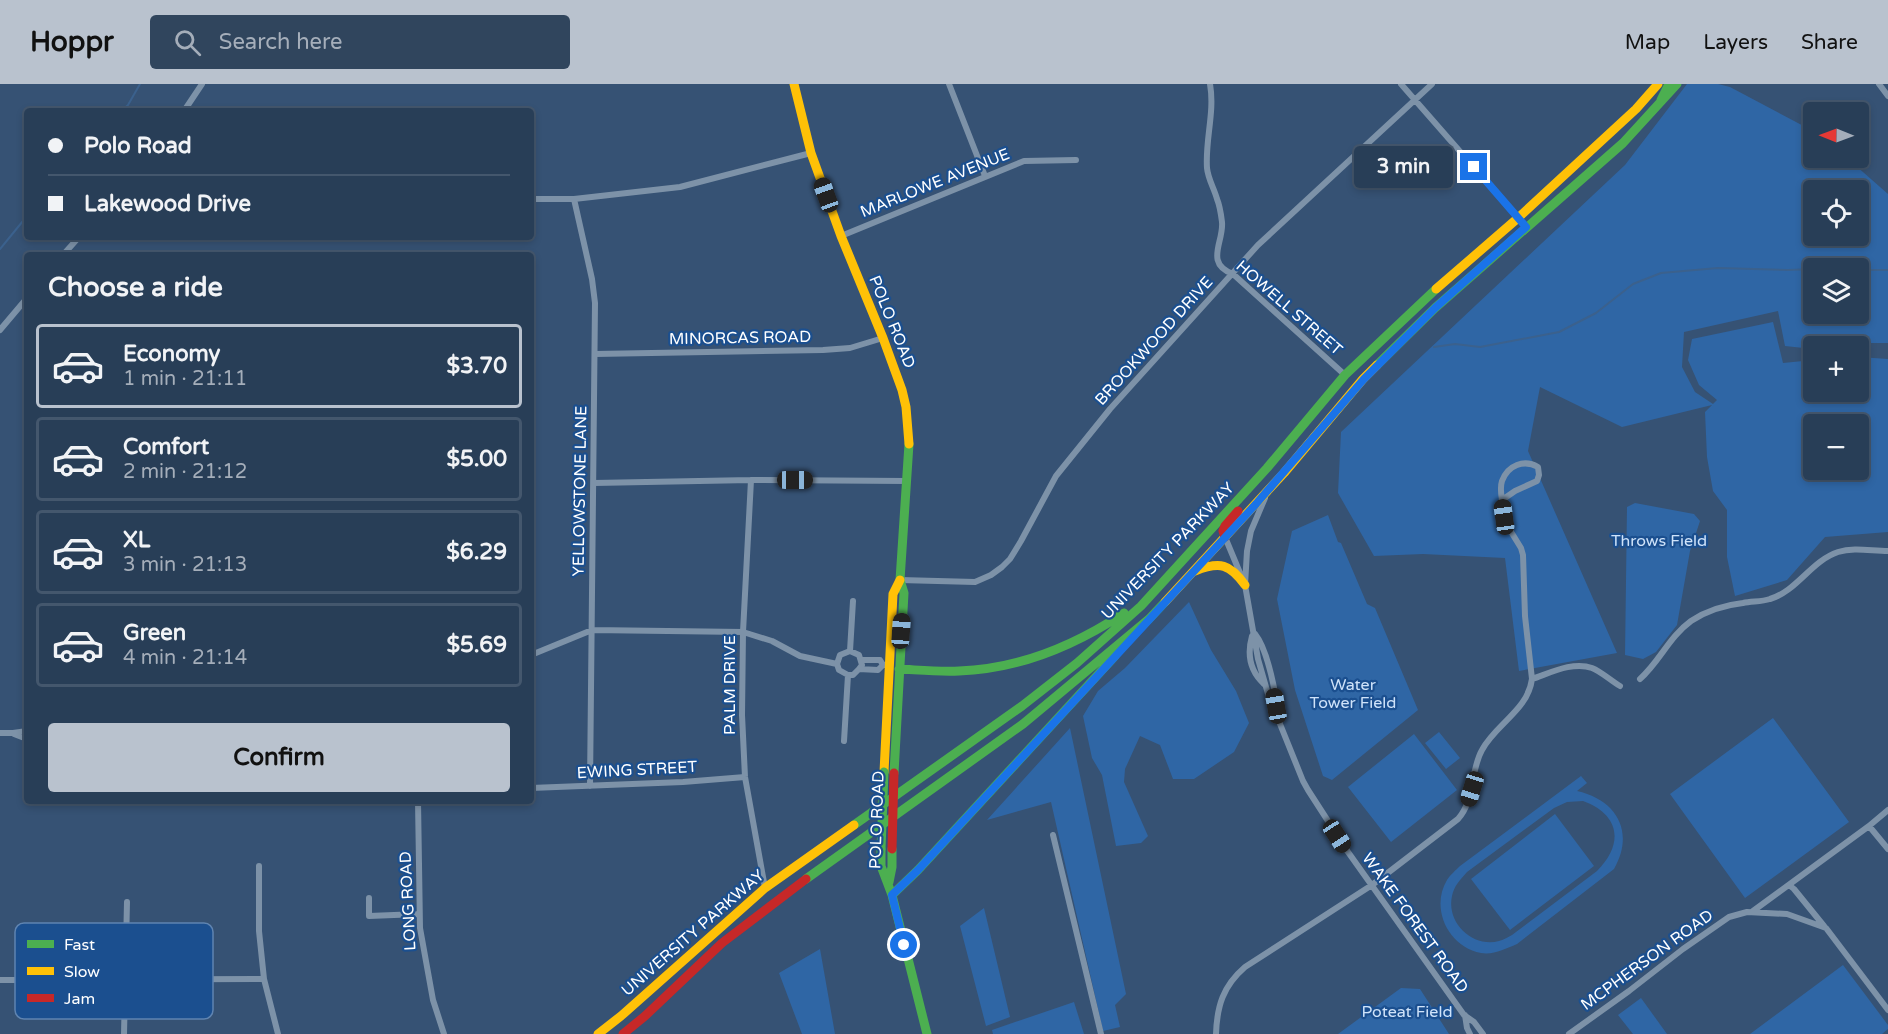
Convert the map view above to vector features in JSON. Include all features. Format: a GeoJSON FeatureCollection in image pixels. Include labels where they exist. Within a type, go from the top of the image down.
{"type":"FeatureCollection","features":[{"type":"Feature","properties":{"kind":"main road","name":"POLO ROAD"},"geometry":{"type":"LineString","coordinates":[[794,84],[811,153],[841,236],[883,338],[906,407],[909,437],[900,580],[904,593],[881,866],[889,882],[927,1034]]}},
{"type":"Feature","properties":{"kind":"main road","name":"UNIVERSITY PARKWAY"},"geometry":{"type":"LineString","coordinates":[[598,1034],[765,888],[1022,706],[1077,663],[1141,606],[1245,492],[1345,375],[1425,298],[1518,218],[1636,109],[1658,84]]}},
{"type":"Feature","properties":{"kind":"main road"},"geometry":{"type":"LineString","coordinates":[[1659,105],[1669,84]]}},
{"type":"Feature","properties":{"kind":"main road","name":"UNIVERSITY PARKWAY"},"geometry":{"type":"LineString","coordinates":[[623,1034],[722,943],[780,898],[1023,724],[1149,619],[1271,487],[1364,379],[1435,308],[1623,143],[1677,84]]}},
{"type":"Feature","properties":{"kind":"main road"},"geometry":{"type":"LineString","coordinates":[[1225,537],[1222,531],[1245,502],[1245,492]]}},
{"type":"Feature","properties":{"kind":"main road"},"geometry":{"type":"LineString","coordinates":[[1192,573],[1212,566],[1231,569],[1245,585]]}},
{"type":"Feature","properties":{"kind":"main road","name":"POLO ROAD"},"geometry":{"type":"LineString","coordinates":[[889,882],[892,867],[886,665],[893,594],[900,580]]}},
{"type":"Feature","properties":{"kind":"main road"},"geometry":{"type":"LineString","coordinates":[[888,682],[899,669],[958,671],[979,669],[1048,654],[1071,645],[1108,625],[1164,580]]}},
{"type":"Feature","properties":{"kind":"main road"},"geometry":{"type":"LineString","coordinates":[[892,895],[1149,619]]}},
{"type":"Feature","properties":{"kind":"street"},"geometry":{"type":"LineString","coordinates":[[186,108],[202,84]]}},
{"type":"Feature","properties":{"kind":"street"},"geometry":{"type":"LineString","coordinates":[[949,84],[985,176]]}},
{"type":"Feature","properties":{"kind":"street","name":"HOWELL STREET"},"geometry":{"type":"LineString","coordinates":[[1210,84],[1212,102],[1207,165],[1217,198],[1222,226],[1217,257],[1223,269],[1233,274],[1345,375]]}},
{"type":"Feature","properties":{"kind":"street"},"geometry":{"type":"LineString","coordinates":[[1401,84],[1526,227]]}},
{"type":"Feature","properties":{"kind":"street","name":"BROOKWOOD DRIVE"},"geometry":{"type":"LineString","coordinates":[[900,580],[975,582],[1002,567],[1021,541],[1056,476],[1110,409],[1258,245],[1431,84]]}},
{"type":"Feature","properties":{"kind":"street"},"geometry":{"type":"LineString","coordinates":[[1879,84],[1888,96]]}},
{"type":"Feature","properties":{"kind":"street"},"geometry":{"type":"LineString","coordinates":[[534,199],[574,199],[680,187],[811,153]]}},
{"type":"Feature","properties":{"kind":"street","name":"MARLOWE AVENUE"},"geometry":{"type":"LineString","coordinates":[[841,236],[1023,161],[1076,160]]}},
{"type":"Feature","properties":{"kind":"street","name":"YELLOWSTONE LANE"},"geometry":{"type":"LineString","coordinates":[[574,199],[592,279],[595,303],[590,786]]}},
{"type":"Feature","properties":{"kind":"street"},"geometry":{"type":"LineString","coordinates":[[66,252],[76,240]]}},
{"type":"Feature","properties":{"kind":"street"},"geometry":{"type":"LineString","coordinates":[[0,330],[24,301]]}},
{"type":"Feature","properties":{"kind":"street","name":"MINORCAS ROAD"},"geometry":{"type":"LineString","coordinates":[[595,354],[823,350],[850,348],[883,338]]}},
{"type":"Feature","properties":{"kind":"street"},"geometry":{"type":"LineString","coordinates":[[1216,1034],[1218,1009],[1227,988],[1245,967],[1372,885],[1461,816],[1466,807],[1480,753],[1495,731],[1524,701],[1532,679],[1525,616],[1522,551],[1505,522],[1502,500],[1502,483],[1511,468],[1525,463],[1538,467],[1537,480],[1502,500]]}},
{"type":"Feature","properties":{"kind":"street"},"geometry":{"type":"LineString","coordinates":[[594,483],[751,480],[907,481]]}},
{"type":"Feature","properties":{"kind":"street","name":"PALM DRIVE"},"geometry":{"type":"LineString","coordinates":[[751,480],[743,632],[742,715],[745,777],[765,888]]}},
{"type":"Feature","properties":{"kind":"street","name":"WAKE FOREST ROAD"},"geometry":{"type":"LineString","coordinates":[[1245,585],[1251,531],[1271,487]]}},
{"type":"Feature","properties":{"kind":"street","name":"WAKE FOREST ROAD"},"geometry":{"type":"LineString","coordinates":[[1225,537],[1245,585],[1253,632],[1272,708],[1303,781],[1348,852],[1464,1015],[1474,1022],[1483,1034]]}},
{"type":"Feature","properties":{"kind":"street"},"geometry":{"type":"LineString","coordinates":[[1640,679],[1684,627],[1699,617],[1721,607],[1771,599],[1781,595],[1821,560],[1838,552],[1865,549],[1888,551]]}},
{"type":"Feature","properties":{"kind":"street"},"geometry":{"type":"LineString","coordinates":[[850,651],[853,601]]}},
{"type":"Feature","properties":{"kind":"street"},"geometry":{"type":"LineString","coordinates":[[534,654],[592,630],[743,632],[772,641],[800,656],[837,664]]}},
{"type":"Feature","properties":{"kind":"street","name":"WAKE FOREST ROAD"},"geometry":{"type":"LineString","coordinates":[[1253,632],[1261,643],[1268,664],[1278,719]]}},
{"type":"Feature","properties":{"kind":"street"},"geometry":{"type":"LineString","coordinates":[[850,651],[859,655],[861,660],[862,665],[853,675],[839,670],[837,664],[840,654],[850,651]]}},
{"type":"Feature","properties":{"kind":"street"},"geometry":{"type":"LineString","coordinates":[[859,669],[878,670],[886,665],[880,660],[861,660]]}},
{"type":"Feature","properties":{"kind":"street"},"geometry":{"type":"LineString","coordinates":[[1532,679],[1566,668],[1586,666],[1600,672],[1620,687]]}},
{"type":"Feature","properties":{"kind":"street"},"geometry":{"type":"LineString","coordinates":[[844,741],[848,675]]}},
{"type":"Feature","properties":{"kind":"street"},"geometry":{"type":"LineString","coordinates":[[0,733],[24,731]]}},
{"type":"Feature","properties":{"kind":"street"},"geometry":{"type":"LineString","coordinates":[[13,733],[24,738]]}},
{"type":"Feature","properties":{"kind":"street","name":"EWING STREET"},"geometry":{"type":"LineString","coordinates":[[534,788],[745,777]]}},
{"type":"Feature","properties":{"kind":"street","name":"LONG ROAD"},"geometry":{"type":"LineString","coordinates":[[418,804],[419,914],[424,956],[433,1000],[444,1034]]}},
{"type":"Feature","properties":{"kind":"street","name":"MCPHERSON ROAD"},"geometry":{"type":"LineString","coordinates":[[1569,1034],[1730,917],[1753,911],[1888,810]]}},
{"type":"Feature","properties":{"kind":"street"},"geometry":{"type":"LineString","coordinates":[[1869,826],[1888,849]]}},
{"type":"Feature","properties":{"kind":"street"},"geometry":{"type":"LineString","coordinates":[[1053,835],[1101,1034]]}},
{"type":"Feature","properties":{"kind":"street"},"geometry":{"type":"LineString","coordinates":[[259,866],[259,931],[264,979],[278,1034]]}},
{"type":"Feature","properties":{"kind":"street"},"geometry":{"type":"LineString","coordinates":[[1789,885],[1826,928],[1888,1010]]}},
{"type":"Feature","properties":{"kind":"street"},"geometry":{"type":"LineString","coordinates":[[369,898],[369,916],[419,914]]}},
{"type":"Feature","properties":{"kind":"street"},"geometry":{"type":"LineString","coordinates":[[126,923],[127,902]]}},
{"type":"Feature","properties":{"kind":"street"},"geometry":{"type":"LineString","coordinates":[[1753,911],[1787,914],[1826,928]]}},
{"type":"Feature","properties":{"kind":"street"},"geometry":{"type":"LineString","coordinates":[[213,979],[264,979]]}},
{"type":"Feature","properties":{"kind":"street","name":"WAKE FOREST ROAD"},"geometry":{"type":"LineString","coordinates":[[1464,1015],[1470,1034]]}},
{"type":"Feature","properties":{"kind":"street"},"geometry":{"type":"LineString","coordinates":[[124,1019],[124,1034]]}},
{"type":"Feature","properties":{"kind":"green space"},"geometry":{"type":"Polygon","coordinates":[[[1687,84],[1718,84],[1730,87],[1803,126],[1803,168],[1858,168],[1888,194],[1888,343],[1869,343],[1869,336],[1803,336],[1803,348],[1785,346],[1778,311],[1684,332],[1682,367],[1695,392],[1713,404],[1717,400],[1699,385],[1688,360],[1692,339],[1773,322],[1783,363],[1803,361],[1803,402],[1869,402],[1869,358],[1888,359],[1888,532],[1825,537],[1787,580],[1735,596],[1727,557],[1727,510],[1713,491],[1707,457],[1705,412],[1712,405],[1622,427],[1540,387],[1528,451],[1617,653],[1519,671],[1505,558],[1423,554],[1374,556],[1338,493],[1341,432],[1625,165],[1687,84]]]}},
{"type":"Feature","properties":{"kind":"green space","name":"Throws Field"},"geometry":{"type":"Polygon","coordinates":[[[1635,503],[1694,514],[1700,521],[1690,551],[1677,625],[1656,652],[1643,659],[1625,655],[1627,507],[1635,503]]]}},
{"type":"Feature","properties":{"kind":"green space","name":"Water Tower Field"},"geometry":{"type":"Polygon","coordinates":[[[1328,515],[1367,604],[1375,608],[1418,710],[1332,780],[1323,776],[1295,690],[1277,599],[1292,531],[1328,515]]]}},
{"type":"Feature","properties":{"kind":"green space"},"geometry":{"type":"Polygon","coordinates":[[[1189,602],[1211,650],[1236,691],[1249,723],[1234,752],[1194,779],[1173,779],[1160,745],[1140,736],[1125,769],[1124,782],[1148,836],[1141,843],[1116,846],[1102,775],[1092,758],[1083,716],[1098,691],[1125,668],[1189,602]]]}},
{"type":"Feature","properties":{"kind":"green space"},"geometry":{"type":"Polygon","coordinates":[[[1773,718],[1849,822],[1745,898],[1670,794],[1773,718]]]}},
{"type":"Feature","properties":{"kind":"green space"},"geometry":{"type":"Polygon","coordinates":[[[1070,728],[1126,994],[1115,1005],[1120,1027],[1103,1031],[1051,802],[987,820],[1070,728]]]}},
{"type":"Feature","properties":{"kind":"green space"},"geometry":{"type":"Polygon","coordinates":[[[1439,732],[1460,758],[1446,769],[1425,743],[1439,732]]]}},
{"type":"Feature","properties":{"kind":"green space"},"geometry":{"type":"Polygon","coordinates":[[[1414,734],[1457,790],[1391,842],[1348,787],[1414,734]]]}},
{"type":"Feature","properties":{"kind":"green space"},"geometry":{"type":"Polygon","coordinates":[[[1581,776],[1587,783],[1577,791],[1603,802],[1612,810],[1622,830],[1623,842],[1614,869],[1517,944],[1495,952],[1481,953],[1469,949],[1451,935],[1445,925],[1440,902],[1442,891],[1448,878],[1460,866],[1581,776]],[[1583,801],[1567,802],[1554,808],[1467,872],[1454,889],[1452,896],[1451,906],[1457,924],[1471,937],[1480,941],[1499,941],[1512,935],[1597,871],[1612,850],[1614,830],[1611,821],[1595,807],[1583,801]]]}},
{"type":"Feature","properties":{"kind":"green space"},"geometry":{"type":"Polygon","coordinates":[[[1555,814],[1594,866],[1510,930],[1471,879],[1555,814]]]}},
{"type":"Feature","properties":{"kind":"green space"},"geometry":{"type":"Polygon","coordinates":[[[984,908],[1010,1017],[986,1026],[960,926],[984,908]]]}},
{"type":"Feature","properties":{"kind":"green space"},"geometry":{"type":"Polygon","coordinates":[[[820,949],[835,1034],[802,1034],[779,973],[820,949]]]}},
{"type":"Feature","properties":{"kind":"green space"},"geometry":{"type":"Polygon","coordinates":[[[1843,965],[1888,1025],[1888,1029],[1882,1034],[1750,1034],[1843,965]]]}},
{"type":"Feature","properties":{"kind":"green space","name":"Poteat Field"},"geometry":{"type":"Polygon","coordinates":[[[1401,988],[1420,989],[1449,1034],[1338,1034],[1401,988]]]}},
{"type":"Feature","properties":{"kind":"green space"},"geometry":{"type":"Polygon","coordinates":[[[1641,998],[1667,1034],[1633,1034],[1618,1015],[1641,998]]]}},
{"type":"Feature","properties":{"kind":"green space"},"geometry":{"type":"Polygon","coordinates":[[[1074,1002],[1084,1034],[993,1034],[992,1030],[1074,1002]]]}},
{"type":"Feature","properties":{"kind":"waterway"},"geometry":{"type":"LineString","coordinates":[[124,108],[140,84]]}},
{"type":"Feature","properties":{"kind":"waterway"},"geometry":{"type":"LineString","coordinates":[[0,249],[24,220]]}},
{"type":"Feature","properties":{"kind":"waterway"},"geometry":{"type":"LineString","coordinates":[[1434,347],[1455,344],[1480,347],[1559,332],[1596,313],[1633,284],[1661,273],[1718,268],[1803,269]]}},
{"type":"Feature","properties":{"kind":"waterway"},"geometry":{"type":"LineString","coordinates":[[1869,270],[1888,270]]}},
{"type":"Feature","properties":{"kind":"traffic: fast"},"geometry":{"type":"LineString","coordinates":[[1661,100],[1669,84]]}},
{"type":"Feature","properties":{"kind":"traffic: fast"},"geometry":{"type":"LineString","coordinates":[[1377,365],[1435,308],[1623,143],[1677,84]]}},
{"type":"Feature","properties":{"kind":"traffic: fast"},"geometry":{"type":"LineString","coordinates":[[854,825],[1022,706],[1077,663],[1141,606],[1267,468],[1345,375],[1436,289]]}},
{"type":"Feature","properties":{"kind":"traffic: fast"},"geometry":{"type":"LineString","coordinates":[[894,773],[904,593],[900,580],[909,444]]}},
{"type":"Feature","properties":{"kind":"traffic: fast"},"geometry":{"type":"LineString","coordinates":[[806,879],[1023,724],[1149,619],[1165,602]]}},
{"type":"Feature","properties":{"kind":"traffic: fast"},"geometry":{"type":"LineString","coordinates":[[899,669],[959,671],[1003,666],[1046,654],[1086,636],[1124,613]]}},
{"type":"Feature","properties":{"kind":"traffic: fast"},"geometry":{"type":"LineString","coordinates":[[892,895],[918,870],[1115,656]]}},
{"type":"Feature","properties":{"kind":"traffic: fast"},"geometry":{"type":"LineString","coordinates":[[881,849],[884,772]]}},
{"type":"Feature","properties":{"kind":"traffic: fast"},"geometry":{"type":"LineString","coordinates":[[881,849],[881,866],[892,895],[927,1034]]}},
{"type":"Feature","properties":{"kind":"traffic: fast"},"geometry":{"type":"LineString","coordinates":[[889,882],[892,849]]}},
{"type":"Feature","properties":{"kind":"traffic: slow"},"geometry":{"type":"LineString","coordinates":[[794,84],[811,153],[902,390],[909,444]]}},
{"type":"Feature","properties":{"kind":"traffic: slow"},"geometry":{"type":"LineString","coordinates":[[1436,289],[1518,218],[1636,109],[1658,84]]}},
{"type":"Feature","properties":{"kind":"traffic: slow"},"geometry":{"type":"LineString","coordinates":[[1165,602],[1284,473],[1377,365]]}},
{"type":"Feature","properties":{"kind":"traffic: slow"},"geometry":{"type":"LineString","coordinates":[[1195,571],[1211,566],[1224,566],[1245,585]]}},
{"type":"Feature","properties":{"kind":"traffic: slow"},"geometry":{"type":"LineString","coordinates":[[884,772],[893,594],[900,580]]}},
{"type":"Feature","properties":{"kind":"traffic: slow"},"geometry":{"type":"LineString","coordinates":[[598,1034],[765,888],[854,825]]}},
{"type":"Feature","properties":{"kind":"traffic: jam"},"geometry":{"type":"LineString","coordinates":[[1225,537],[1223,531],[1225,526],[1238,511]]}},
{"type":"Feature","properties":{"kind":"traffic: jam"},"geometry":{"type":"LineString","coordinates":[[892,849],[894,773]]}},
{"type":"Feature","properties":{"kind":"traffic: jam"},"geometry":{"type":"LineString","coordinates":[[623,1034],[722,943],[806,879]]}},
{"type":"Feature","properties":{"kind":"route"},"geometry":{"type":"LineString","coordinates":[[904,945],[892,895],[918,870],[1284,473],[1364,379],[1435,308],[1526,227],[1474,167]]}}]}
